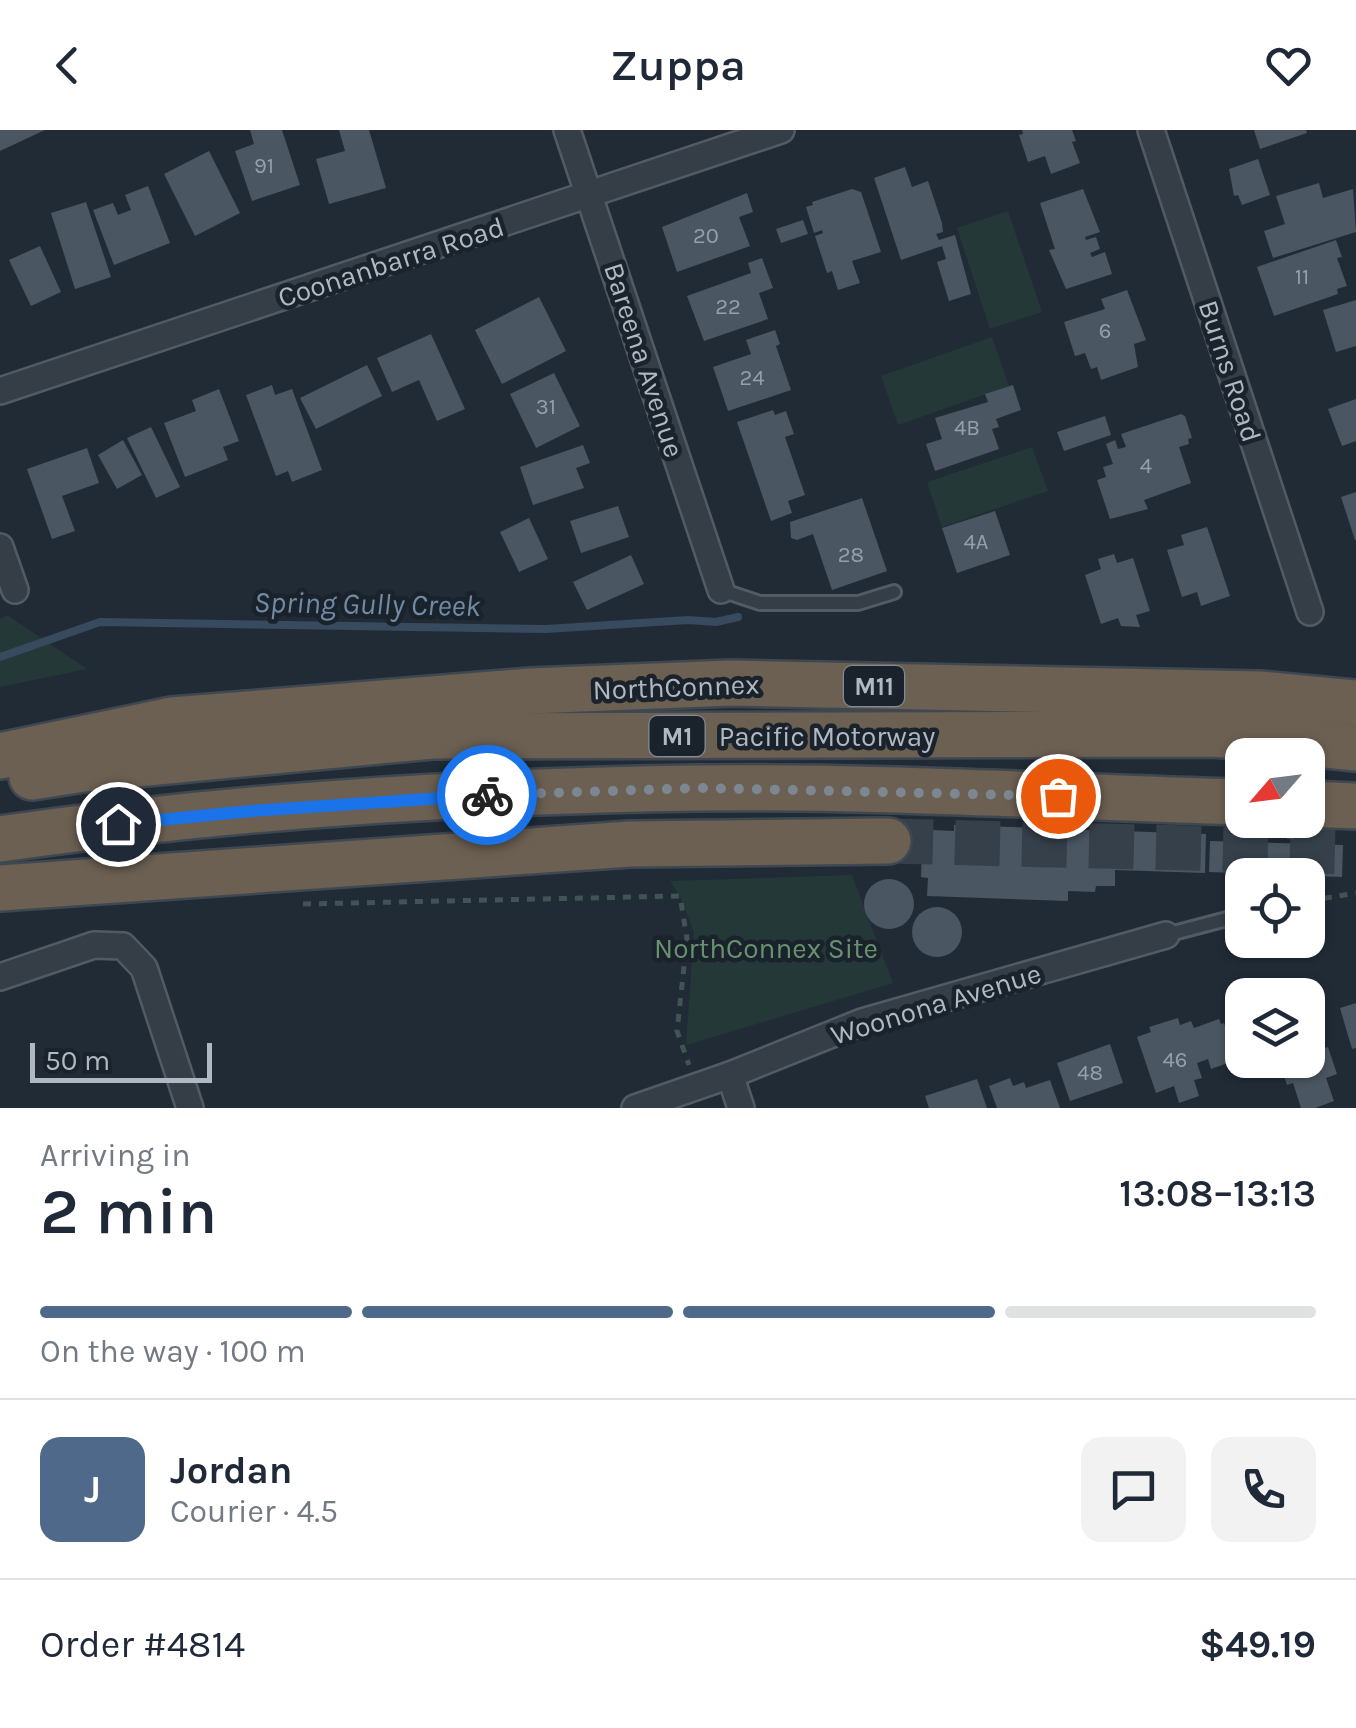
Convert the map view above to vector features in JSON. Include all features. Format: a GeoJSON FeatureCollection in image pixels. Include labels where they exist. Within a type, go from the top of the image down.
{"type":"FeatureCollection","features":[{"type":"Feature","properties":{"kind":"highway","name":"NorthConnex"},"geometry":{"type":"LineString","coordinates":[[0,756],[172,720],[393,701],[658,686],[751,684],[1240,694],[1356,704]]}},
{"type":"Feature","properties":{"kind":"highway","name":"Pacific Motorway"},"geometry":{"type":"LineString","coordinates":[[0,782],[83,769],[432,736],[1215,734],[1356,748]]}},
{"type":"Feature","properties":{"kind":"highway","name":"Pacific Motorway"},"geometry":{"type":"LineString","coordinates":[[0,839],[140,822],[420,798],[701,788],[1225,802]]}},
{"type":"Feature","properties":{"kind":"highway"},"geometry":{"type":"LineString","coordinates":[[1325,805],[1356,806]]}},
{"type":"Feature","properties":{"kind":"highway"},"geometry":{"type":"LineString","coordinates":[[0,888],[630,844],[888,840]]}},
{"type":"Feature","properties":{"kind":"street","name":"Bareena Avenue"},"geometry":{"type":"LineString","coordinates":[[568,130],[721,590]]}},
{"type":"Feature","properties":{"kind":"street","name":"Coonanbarra Road"},"geometry":{"type":"LineString","coordinates":[[0,391],[781,130]]}},
{"type":"Feature","properties":{"kind":"street","name":"Burns Road"},"geometry":{"type":"LineString","coordinates":[[1151,130],[1310,612]]}},
{"type":"Feature","properties":{"kind":"street"},"geometry":{"type":"LineString","coordinates":[[0,547],[15,590]]}},
{"type":"Feature","properties":{"kind":"street","name":"Woonona Avenue"},"geometry":{"type":"LineString","coordinates":[[636,1108],[862,1022],[1166,936]]}},
{"type":"Feature","properties":{"kind":"street"},"geometry":{"type":"LineString","coordinates":[[0,977],[94,945],[123,946],[144,968],[190,1108]]}},
{"type":"Feature","properties":{"kind":"street"},"geometry":{"type":"LineString","coordinates":[[730,1075],[740,1108]]}},
{"type":"Feature","properties":{"kind":"lane"},"geometry":{"type":"LineString","coordinates":[[721,590],[760,603],[858,603],[894,592]]}},
{"type":"Feature","properties":{"kind":"lane","name":"Woonona Avenue"},"geometry":{"type":"LineString","coordinates":[[1166,936],[1225,920]]}},
{"type":"Feature","properties":{"kind":"path"},"geometry":{"type":"LineString","coordinates":[[1325,898],[1356,892]]}},
{"type":"Feature","properties":{"kind":"path"},"geometry":{"type":"LineString","coordinates":[[284,904],[680,896],[687,938],[676,1030],[696,1087]]}},
{"type":"Feature","properties":{"kind":"green space"},"geometry":{"type":"Polygon","coordinates":[[[1008,211],[1042,312],[990,329],[957,228],[1008,211]]]}},
{"type":"Feature","properties":{"kind":"green space"},"geometry":{"type":"Polygon","coordinates":[[[992,337],[1009,386],[898,425],[881,376],[992,337]]]}},
{"type":"Feature","properties":{"kind":"green space"},"geometry":{"type":"Polygon","coordinates":[[[1032,447],[1048,491],[942,527],[927,482],[1032,447]]]}},
{"type":"Feature","properties":{"kind":"green space"},"geometry":{"type":"Polygon","coordinates":[[[7,615],[87,669],[0,687],[0,619],[7,615]]]}},
{"type":"Feature","properties":{"kind":"green space","name":"NorthConnex Site"},"geometry":{"type":"Polygon","coordinates":[[[852,875],[893,983],[686,1045],[694,932],[670,881],[852,875]]]}},
{"type":"Feature","properties":{"kind":"building"},"geometry":{"type":"Polygon","coordinates":[[[0,130],[45,130],[0,151],[0,130]]]}},
{"type":"Feature","properties":{"kind":"building"},"geometry":{"type":"Polygon","coordinates":[[[250,130],[282,130],[300,185],[252,201],[235,151],[254,144],[250,130]]]}},
{"type":"Feature","properties":{"kind":"building"},"geometry":{"type":"Polygon","coordinates":[[[339,130],[369,130],[386,188],[329,204],[316,159],[345,151],[339,130]]]}},
{"type":"Feature","properties":{"kind":"building"},"geometry":{"type":"Polygon","coordinates":[[[1022,130],[1072,130],[1080,163],[1051,174],[1045,156],[1028,162],[1019,135],[1022,130]]]}},
{"type":"Feature","properties":{"kind":"building"},"geometry":{"type":"Polygon","coordinates":[[[1254,130],[1306,130],[1307,133],[1260,149],[1254,130]]]}},
{"type":"Feature","properties":{"kind":"building"},"geometry":{"type":"Polygon","coordinates":[[[209,151],[240,213],[195,236],[164,174],[209,151]]]}},
{"type":"Feature","properties":{"kind":"building"},"geometry":{"type":"Polygon","coordinates":[[[1258,159],[1270,195],[1242,205],[1238,195],[1234,196],[1229,169],[1258,159]]]}},
{"type":"Feature","properties":{"kind":"building"},"geometry":{"type":"Polygon","coordinates":[[[905,167],[912,187],[928,181],[942,223],[943,232],[936,234],[939,240],[955,235],[971,294],[949,301],[937,262],[946,259],[942,246],[901,260],[874,178],[905,167]]]}},
{"type":"Feature","properties":{"kind":"building"},"geometry":{"type":"Polygon","coordinates":[[[1319,183],[1323,198],[1353,189],[1356,232],[1273,258],[1264,231],[1285,224],[1276,196],[1319,183]]]}},
{"type":"Feature","properties":{"kind":"building"},"geometry":{"type":"Polygon","coordinates":[[[148,186],[170,243],[114,265],[93,210],[113,203],[118,215],[131,210],[125,195],[148,186]]]}},
{"type":"Feature","properties":{"kind":"building"},"geometry":{"type":"Polygon","coordinates":[[[852,189],[861,192],[881,252],[852,261],[860,283],[838,290],[832,271],[827,273],[815,236],[822,230],[814,233],[806,207],[852,189]]]}},
{"type":"Feature","properties":{"kind":"building"},"geometry":{"type":"Polygon","coordinates":[[[1083,189],[1100,232],[1085,237],[1096,237],[1100,249],[1090,253],[1092,257],[1105,252],[1112,274],[1066,289],[1049,250],[1055,249],[1040,203],[1083,189]]]}},
{"type":"Feature","properties":{"kind":"building"},"geometry":{"type":"Polygon","coordinates":[[[747,193],[753,212],[739,217],[750,246],[677,272],[662,227],[747,193]]]}},
{"type":"Feature","properties":{"kind":"building"},"geometry":{"type":"Polygon","coordinates":[[[86,202],[111,277],[75,289],[51,213],[86,202]]]}},
{"type":"Feature","properties":{"kind":"building"},"geometry":{"type":"Polygon","coordinates":[[[803,220],[808,234],[781,243],[776,229],[803,220]]]}},
{"type":"Feature","properties":{"kind":"building"},"geometry":{"type":"Polygon","coordinates":[[[1336,240],[1342,257],[1337,258],[1347,286],[1337,289],[1338,294],[1274,316],[1257,267],[1336,240]]]}},
{"type":"Feature","properties":{"kind":"building"},"geometry":{"type":"Polygon","coordinates":[[[40,246],[61,292],[31,306],[9,260],[40,246]]]}},
{"type":"Feature","properties":{"kind":"building"},"geometry":{"type":"Polygon","coordinates":[[[762,258],[773,288],[759,293],[768,319],[704,341],[687,296],[751,273],[748,263],[762,258]]]}},
{"type":"Feature","properties":{"kind":"building"},"geometry":{"type":"Polygon","coordinates":[[[1127,290],[1146,340],[1134,344],[1138,367],[1101,380],[1097,367],[1091,369],[1085,353],[1075,356],[1064,322],[1105,309],[1101,299],[1127,290]]]}},
{"type":"Feature","properties":{"kind":"building"},"geometry":{"type":"Polygon","coordinates":[[[539,297],[566,351],[502,384],[475,330],[539,297]]]}},
{"type":"Feature","properties":{"kind":"building"},"geometry":{"type":"Polygon","coordinates":[[[1356,300],[1356,346],[1336,352],[1323,310],[1356,300]]]}},
{"type":"Feature","properties":{"kind":"building"},"geometry":{"type":"Polygon","coordinates":[[[775,330],[780,344],[776,346],[791,390],[728,411],[713,367],[751,354],[746,340],[775,330]]]}},
{"type":"Feature","properties":{"kind":"building"},"geometry":{"type":"Polygon","coordinates":[[[431,334],[465,409],[437,421],[419,380],[392,392],[377,358],[431,334]]]}},
{"type":"Feature","properties":{"kind":"building"},"geometry":{"type":"Polygon","coordinates":[[[367,365],[382,396],[316,429],[300,398],[367,365]]]}},
{"type":"Feature","properties":{"kind":"building"},"geometry":{"type":"Polygon","coordinates":[[[554,373],[580,426],[536,448],[510,394],[554,373]]]}},
{"type":"Feature","properties":{"kind":"building"},"geometry":{"type":"Polygon","coordinates":[[[272,385],[275,395],[292,389],[322,470],[292,482],[288,471],[276,476],[246,395],[272,385]]]}},
{"type":"Feature","properties":{"kind":"building"},"geometry":{"type":"Polygon","coordinates":[[[1013,385],[1021,410],[996,419],[999,427],[992,429],[999,449],[935,471],[926,444],[942,439],[935,418],[988,402],[985,394],[1013,385]]]}},
{"type":"Feature","properties":{"kind":"building"},"geometry":{"type":"Polygon","coordinates":[[[219,389],[239,441],[223,447],[228,460],[185,477],[164,423],[196,411],[192,400],[219,389]]]}},
{"type":"Feature","properties":{"kind":"building"},"geometry":{"type":"Polygon","coordinates":[[[1356,399],[1356,441],[1342,446],[1328,409],[1356,399]]]}},
{"type":"Feature","properties":{"kind":"building"},"geometry":{"type":"Polygon","coordinates":[[[773,410],[775,415],[786,411],[794,434],[785,437],[805,495],[788,501],[792,513],[771,521],[737,422],[773,410]]]}},
{"type":"Feature","properties":{"kind":"building"},"geometry":{"type":"Polygon","coordinates":[[[1181,414],[1192,438],[1188,439],[1189,444],[1179,447],[1191,483],[1144,500],[1148,509],[1110,519],[1097,480],[1106,477],[1103,467],[1113,464],[1106,444],[1115,440],[1118,449],[1126,447],[1121,434],[1181,414]]]}},
{"type":"Feature","properties":{"kind":"building"},"geometry":{"type":"Polygon","coordinates":[[[1105,416],[1111,435],[1064,451],[1057,432],[1105,416]]]}},
{"type":"Feature","properties":{"kind":"building"},"geometry":{"type":"Polygon","coordinates":[[[151,427],[180,487],[156,498],[127,438],[151,427]]]}},
{"type":"Feature","properties":{"kind":"building"},"geometry":{"type":"Polygon","coordinates":[[[123,440],[142,475],[117,489],[98,455],[123,440]]]}},
{"type":"Feature","properties":{"kind":"building"},"geometry":{"type":"Polygon","coordinates":[[[583,445],[590,463],[576,468],[584,488],[533,505],[520,467],[583,445]]]}},
{"type":"Feature","properties":{"kind":"building"},"geometry":{"type":"Polygon","coordinates":[[[87,448],[99,483],[62,496],[75,531],[52,539],[27,469],[87,448]]]}},
{"type":"Feature","properties":{"kind":"building"},"geometry":{"type":"Polygon","coordinates":[[[1356,492],[1356,540],[1355,540],[1341,497],[1356,492]]]}},
{"type":"Feature","properties":{"kind":"building"},"geometry":{"type":"Polygon","coordinates":[[[862,498],[887,571],[832,590],[813,534],[797,540],[791,538],[790,522],[862,498]]]}},
{"type":"Feature","properties":{"kind":"building"},"geometry":{"type":"Polygon","coordinates":[[[618,506],[629,537],[581,553],[570,521],[618,506]]]}},
{"type":"Feature","properties":{"kind":"building"},"geometry":{"type":"Polygon","coordinates":[[[995,511],[1010,555],[957,573],[942,528],[995,511]]]}},
{"type":"Feature","properties":{"kind":"building"},"geometry":{"type":"Polygon","coordinates":[[[529,518],[548,559],[519,572],[500,532],[529,518]]]}},
{"type":"Feature","properties":{"kind":"building"},"geometry":{"type":"Polygon","coordinates":[[[1207,527],[1230,596],[1201,606],[1197,592],[1182,597],[1167,550],[1184,545],[1181,535],[1207,527]]]}},
{"type":"Feature","properties":{"kind":"building"},"geometry":{"type":"Polygon","coordinates":[[[1114,554],[1117,563],[1133,558],[1150,611],[1136,615],[1140,627],[1121,626],[1118,618],[1101,624],[1085,575],[1101,569],[1098,559],[1114,554]]]}},
{"type":"Feature","properties":{"kind":"building"},"geometry":{"type":"Polygon","coordinates":[[[631,555],[644,584],[587,610],[573,582],[631,555]]]}},
{"type":"Feature","properties":{"kind":"building"},"geometry":{"type":"Polygon","coordinates":[[[954,825],[1206,834],[1205,873],[1115,870],[1115,886],[1096,886],[1095,892],[1068,891],[1068,901],[927,896],[928,878],[921,877],[922,847],[932,847],[933,830],[954,831],[954,825]]]}},
{"type":"Feature","properties":{"kind":"building"},"geometry":{"type":"Polygon","coordinates":[[[1210,841],[1343,845],[1342,877],[1325,876],[1325,858],[1225,858],[1225,873],[1209,872],[1210,841]]]}},
{"type":"Feature","properties":{"kind":"building"},"geometry":{"type":"Polygon","coordinates":[[[889,879],[907,886],[914,904],[907,922],[889,929],[871,922],[864,904],[871,886],[889,879]]]}},
{"type":"Feature","properties":{"kind":"building"},"geometry":{"type":"Polygon","coordinates":[[[937,907],[955,914],[962,932],[955,950],[937,957],[919,950],[912,932],[919,914],[937,907]]]}},
{"type":"Feature","properties":{"kind":"building"},"geometry":{"type":"Polygon","coordinates":[[[1356,1003],[1356,1048],[1352,1049],[1340,1008],[1356,1003]]]}},
{"type":"Feature","properties":{"kind":"building"},"geometry":{"type":"Polygon","coordinates":[[[1178,1018],[1180,1025],[1191,1021],[1194,1028],[1219,1019],[1224,1023],[1225,1064],[1211,1069],[1208,1059],[1197,1063],[1202,1078],[1194,1080],[1199,1096],[1179,1103],[1174,1086],[1156,1093],[1137,1037],[1151,1032],[1149,1027],[1178,1018]]]}},
{"type":"Feature","properties":{"kind":"building"},"geometry":{"type":"Polygon","coordinates":[[[1110,1044],[1123,1083],[1070,1101],[1057,1063],[1110,1044]]]}},
{"type":"Feature","properties":{"kind":"building"},"geometry":{"type":"Polygon","coordinates":[[[1328,1047],[1337,1074],[1326,1078],[1334,1101],[1301,1108],[1293,1083],[1287,1085],[1285,1078],[1325,1078],[1328,1047]]]}},
{"type":"Feature","properties":{"kind":"building"},"geometry":{"type":"Polygon","coordinates":[[[1010,1078],[1013,1086],[1024,1082],[1026,1088],[1050,1080],[1060,1108],[997,1108],[989,1086],[1010,1078]]]}},
{"type":"Feature","properties":{"kind":"building"},"geometry":{"type":"Polygon","coordinates":[[[977,1079],[987,1108],[929,1108],[925,1096],[977,1079]]]}},
{"type":"Feature","properties":{"kind":"waterway","name":"Spring Gully Creek"},"geometry":{"type":"LineString","coordinates":[[0,657],[100,622],[546,629],[688,620],[716,622],[738,617]]}},
{"type":"Feature","properties":{"kind":"tunnel"},"geometry":{"type":"LineString","coordinates":[[888,841],[1356,852]]}},
{"type":"Feature","properties":{"kind":"way so far"},"geometry":{"type":"LineString","coordinates":[[487,795],[701,788],[1058,796]]}},
{"type":"Feature","properties":{"kind":"route"},"geometry":{"type":"LineString","coordinates":[[118,824],[487,795]]}}]}
